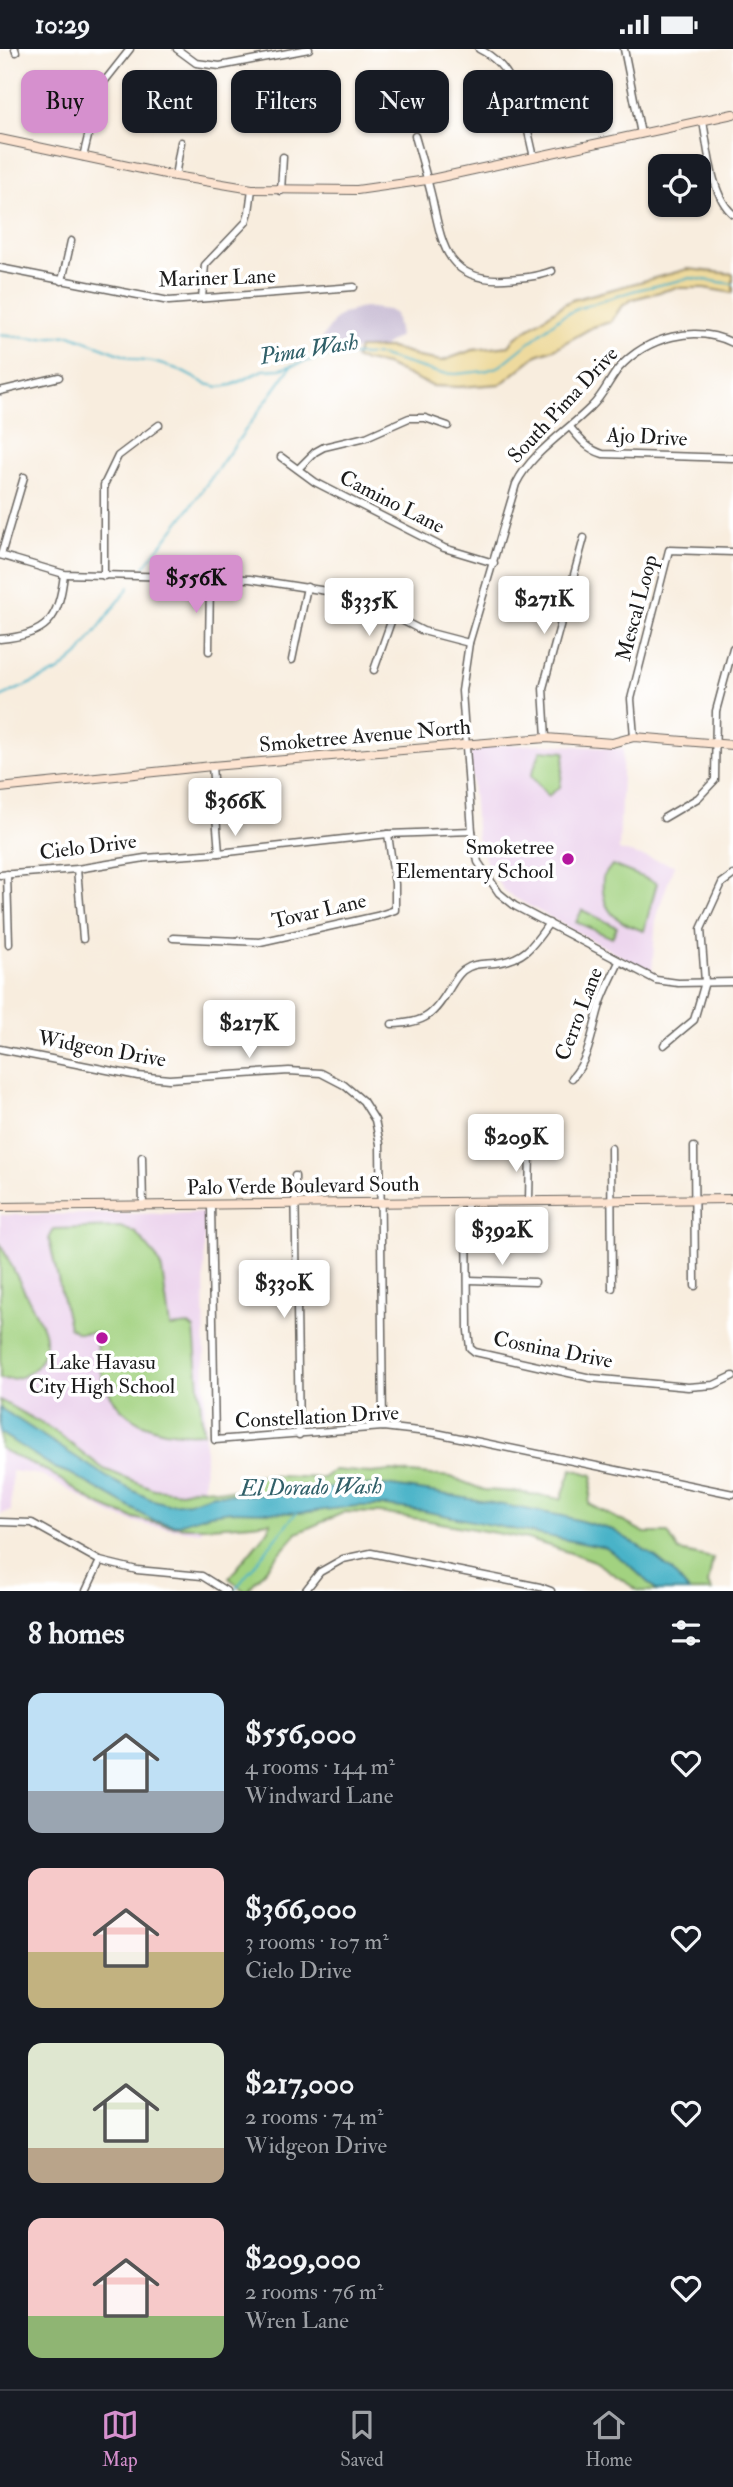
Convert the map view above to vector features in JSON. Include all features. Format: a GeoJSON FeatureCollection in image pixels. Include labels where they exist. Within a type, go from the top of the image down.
{"type":"FeatureCollection","features":[{"type":"Feature","properties":{"kind":"main road"},"geometry":{"type":"LineString","coordinates":[[0,139],[174,176],[252,189],[357,190],[427,180],[733,114]]}},
{"type":"Feature","properties":{"kind":"main road","name":"Smoketree Avenue North"},"geometry":{"type":"LineString","coordinates":[[0,788],[212,766],[546,738],[612,743],[634,737],[733,745]]}},
{"type":"Feature","properties":{"kind":"main road","name":"Palo Verde Boulevard South"},"geometry":{"type":"LineString","coordinates":[[0,1207],[733,1199]]}},
{"type":"Feature","properties":{"kind":"street"},"geometry":{"type":"LineString","coordinates":[[83,157],[100,87],[130,49]]}},
{"type":"Feature","properties":{"kind":"street"},"geometry":{"type":"LineString","coordinates":[[177,49],[196,62],[220,66],[309,49]]}},
{"type":"Feature","properties":{"kind":"street"},"geometry":{"type":"LineString","coordinates":[[479,49],[505,69],[515,84],[534,157]]}},
{"type":"Feature","properties":{"kind":"street"},"geometry":{"type":"LineString","coordinates":[[624,49],[641,134]]}},
{"type":"Feature","properties":{"kind":"street"},"geometry":{"type":"LineString","coordinates":[[703,121],[715,183],[724,206],[733,214]]}},
{"type":"Feature","properties":{"kind":"street"},"geometry":{"type":"LineString","coordinates":[[415,136],[440,241],[446,254],[457,266],[489,279],[522,278],[552,271]]}},
{"type":"Feature","properties":{"kind":"street"},"geometry":{"type":"LineString","coordinates":[[174,176],[181,142]]}},
{"type":"Feature","properties":{"kind":"street"},"geometry":{"type":"LineString","coordinates":[[281,191],[283,156]]}},
{"type":"Feature","properties":{"kind":"street"},"geometry":{"type":"LineString","coordinates":[[202,298],[205,265],[246,222],[252,189]]}},
{"type":"Feature","properties":{"kind":"street"},"geometry":{"type":"LineString","coordinates":[[62,281],[71,241]]}},
{"type":"Feature","properties":{"kind":"street","name":"Mariner Lane"},"geometry":{"type":"LineString","coordinates":[[0,268],[158,300],[354,287]]}},
{"type":"Feature","properties":{"kind":"street","name":"South Pima Drive"},"geometry":{"type":"LineString","coordinates":[[733,343],[695,334],[676,335],[658,341],[625,361],[597,401],[528,465],[516,484],[469,643],[462,691],[472,831],[478,862],[499,893],[515,906],[656,980],[678,983],[733,982]]}},
{"type":"Feature","properties":{"kind":"street"},"geometry":{"type":"LineString","coordinates":[[0,391],[59,377]]}},
{"type":"Feature","properties":{"kind":"street"},"geometry":{"type":"LineString","coordinates":[[298,469],[324,447],[366,437],[409,418],[425,418],[448,426]]}},
{"type":"Feature","properties":{"kind":"street"},"geometry":{"type":"LineString","coordinates":[[104,576],[104,485],[118,456],[159,425]]}},
{"type":"Feature","properties":{"kind":"street","name":"Ajo Drive"},"geometry":{"type":"LineString","coordinates":[[570,427],[592,451],[603,454],[733,458]]}},
{"type":"Feature","properties":{"kind":"street","name":"Camino Lane"},"geometry":{"type":"LineString","coordinates":[[281,457],[315,482],[444,548],[494,563]]}},
{"type":"Feature","properties":{"kind":"street"},"geometry":{"type":"LineString","coordinates":[[24,477],[1,555],[64,574],[250,579],[352,595],[423,631],[469,643]]}},
{"type":"Feature","properties":{"kind":"street"},"geometry":{"type":"LineString","coordinates":[[546,738],[543,688],[584,538]]}},
{"type":"Feature","properties":{"kind":"street","name":"Mescal Loop"},"geometry":{"type":"LineString","coordinates":[[634,737],[631,699],[669,550],[733,552]]}},
{"type":"Feature","properties":{"kind":"street"},"geometry":{"type":"LineString","coordinates":[[0,639],[19,637],[46,627],[62,597],[64,574]]}},
{"type":"Feature","properties":{"kind":"street"},"geometry":{"type":"LineString","coordinates":[[209,651],[210,579]]}},
{"type":"Feature","properties":{"kind":"street"},"geometry":{"type":"LineString","coordinates":[[292,660],[307,587]]}},
{"type":"Feature","properties":{"kind":"street"},"geometry":{"type":"LineString","coordinates":[[374,670],[393,616]]}},
{"type":"Feature","properties":{"kind":"street"},"geometry":{"type":"LineString","coordinates":[[664,818],[698,798],[715,780],[716,711],[733,648]]}},
{"type":"Feature","properties":{"kind":"street"},"geometry":{"type":"LineString","coordinates":[[212,766],[219,853]]}},
{"type":"Feature","properties":{"kind":"street","name":"Cielo Drive"},"geometry":{"type":"LineString","coordinates":[[4,874],[77,869],[145,858],[219,853],[388,834],[472,831]]}},
{"type":"Feature","properties":{"kind":"street","name":"Tovar Lane"},"geometry":{"type":"LineString","coordinates":[[173,938],[260,942],[395,910],[395,884],[388,834]]}},
{"type":"Feature","properties":{"kind":"street"},"geometry":{"type":"LineString","coordinates":[[77,869],[83,939]]}},
{"type":"Feature","properties":{"kind":"street"},"geometry":{"type":"LineString","coordinates":[[4,874],[9,944]]}},
{"type":"Feature","properties":{"kind":"street"},"geometry":{"type":"LineString","coordinates":[[664,1045],[694,1020],[705,982],[701,929],[722,883],[733,875]]}},
{"type":"Feature","properties":{"kind":"street"},"geometry":{"type":"LineString","coordinates":[[392,1024],[419,1022],[430,1016],[459,973],[479,964],[509,962],[518,958],[531,948],[549,923]]}},
{"type":"Feature","properties":{"kind":"street","name":"Cerro Lane"},"geometry":{"type":"LineString","coordinates":[[572,1078],[588,1051],[601,1002],[619,962]]}},
{"type":"Feature","properties":{"kind":"street","name":"Widgeon Drive"},"geometry":{"type":"LineString","coordinates":[[0,1049],[138,1076],[169,1079],[289,1071],[321,1073],[344,1085],[363,1101],[375,1121],[380,1144],[383,1427]]}},
{"type":"Feature","properties":{"kind":"street"},"geometry":{"type":"LineString","coordinates":[[694,1147],[695,1286]]}},
{"type":"Feature","properties":{"kind":"street"},"geometry":{"type":"LineString","coordinates":[[529,1201],[530,1148]]}},
{"type":"Feature","properties":{"kind":"street"},"geometry":{"type":"LineString","coordinates":[[611,1148],[612,1287]]}},
{"type":"Feature","properties":{"kind":"street"},"geometry":{"type":"LineString","coordinates":[[142,1157],[143,1206]]}},
{"type":"Feature","properties":{"kind":"street"},"geometry":{"type":"LineString","coordinates":[[295,1176],[299,1435]]}},
{"type":"Feature","properties":{"kind":"street","name":"Cosnina Drive"},"geometry":{"type":"LineString","coordinates":[[467,1202],[470,1348],[485,1356],[591,1378],[688,1387],[714,1385],[733,1376]]}},
{"type":"Feature","properties":{"kind":"street","name":"Constellation Drive"},"geometry":{"type":"LineString","coordinates":[[211,1205],[215,1440],[383,1427],[436,1433],[733,1494]]}},
{"type":"Feature","properties":{"kind":"street"},"geometry":{"type":"LineString","coordinates":[[469,1280],[534,1282]]}},
{"type":"Feature","properties":{"kind":"street"},"geometry":{"type":"LineString","coordinates":[[0,1522],[32,1523],[100,1561],[136,1570],[202,1576],[226,1591]]}},
{"type":"Feature","properties":{"kind":"street"},"geometry":{"type":"LineString","coordinates":[[305,1591],[320,1572],[343,1559],[371,1553],[551,1591]]}},
{"type":"Feature","properties":{"kind":"street"},"geometry":{"type":"LineString","coordinates":[[86,1591],[100,1561]]}},
{"type":"Feature","properties":{"kind":"shaded area"},"geometry":{"type":"Polygon","coordinates":[[[363,307],[388,310],[395,314],[399,336],[380,349],[320,350],[320,341],[335,320],[342,314],[363,307]]]}},
{"type":"Feature","properties":{"kind":"shaded area","name":"Smoketree Elementary School"},"geometry":{"type":"Polygon","coordinates":[[[546,744],[623,749],[619,850],[674,865],[656,917],[652,973],[513,897],[503,889],[488,866],[477,838],[471,750],[476,746],[546,744]]]}},
{"type":"Feature","properties":{"kind":"shaded area","name":"Lake Havasu City High School"},"geometry":{"type":"Polygon","coordinates":[[[204,1213],[205,1460],[201,1532],[149,1526],[114,1516],[42,1475],[12,1471],[11,1511],[0,1514],[0,1215],[204,1213]]]}},
{"type":"Feature","properties":{"kind":"green space"},"geometry":{"type":"Polygon","coordinates":[[[541,750],[565,752],[560,787],[548,796],[531,776],[541,750]]]}},
{"type":"Feature","properties":{"kind":"green space"},"geometry":{"type":"Polygon","coordinates":[[[612,865],[657,883],[644,931],[617,919],[607,906],[603,877],[612,865]]]}},
{"type":"Feature","properties":{"kind":"green space"},"geometry":{"type":"Polygon","coordinates":[[[582,910],[617,927],[612,938],[576,922],[582,910]]]}},
{"type":"Feature","properties":{"kind":"green space"},"geometry":{"type":"Polygon","coordinates":[[[121,1227],[136,1233],[157,1258],[162,1270],[170,1327],[189,1325],[194,1329],[203,1433],[155,1429],[129,1415],[109,1392],[102,1376],[95,1333],[78,1333],[69,1327],[49,1239],[54,1229],[121,1227]]]}},
{"type":"Feature","properties":{"kind":"green space"},"geometry":{"type":"Polygon","coordinates":[[[0,1243],[45,1335],[43,1356],[38,1364],[31,1371],[12,1379],[0,1379],[0,1243]]]}},
{"type":"Feature","properties":{"kind":"green space"},"geometry":{"type":"Polygon","coordinates":[[[0,1400],[53,1430],[104,1469],[154,1489],[181,1492],[199,1487],[230,1491],[247,1487],[257,1475],[323,1478],[334,1470],[371,1473],[391,1471],[451,1477],[484,1490],[561,1499],[572,1469],[593,1475],[589,1504],[645,1533],[668,1533],[679,1551],[713,1558],[708,1584],[712,1591],[639,1591],[592,1560],[528,1539],[379,1513],[345,1512],[297,1533],[247,1591],[244,1591],[229,1578],[269,1529],[270,1522],[185,1527],[144,1521],[102,1506],[46,1470],[0,1448],[0,1400]]]}},
{"type":"Feature","properties":{"kind":"sand"},"geometry":{"type":"Polygon","coordinates":[[[688,269],[733,274],[733,293],[704,288],[675,288],[633,299],[621,307],[611,322],[593,327],[554,349],[537,355],[501,384],[432,386],[386,365],[355,359],[359,348],[390,348],[442,361],[473,350],[509,346],[515,338],[572,300],[688,269]]]}},
{"type":"Feature","properties":{"kind":"water"},"geometry":{"type":"Polygon","coordinates":[[[0,1408],[113,1481],[150,1499],[168,1504],[189,1502],[213,1494],[288,1495],[342,1486],[385,1485],[426,1491],[563,1516],[613,1530],[671,1570],[689,1591],[657,1591],[606,1548],[387,1506],[357,1506],[300,1513],[232,1511],[210,1514],[175,1525],[154,1521],[71,1474],[55,1468],[0,1433],[0,1408]]]}},
{"type":"Feature","properties":{"kind":"waterway","name":"Pima Wash"},"geometry":{"type":"LineString","coordinates":[[0,335],[36,339],[70,335],[136,360],[177,369],[206,384],[219,387],[232,385],[263,370],[280,369],[322,357],[347,355],[378,355],[439,373],[456,374],[485,371],[500,366],[562,316],[580,308],[636,290],[691,278],[733,284]]}},
{"type":"Feature","properties":{"kind":"waterway"},"geometry":{"type":"LineString","coordinates":[[144,567],[292,365]]}},
{"type":"Feature","properties":{"kind":"waterway"},"geometry":{"type":"LineString","coordinates":[[0,697],[59,671],[79,654],[129,587]]}},
{"type":"Feature","properties":{"kind":"waterway"},"geometry":{"type":"LineString","coordinates":[[234,1591],[296,1513]]}},
{"type":"Feature","properties":{"kind":"place","name":"Smoketree Elementary School"},"geometry":{"type":"Point","coordinates":[568,859]}},
{"type":"Feature","properties":{"kind":"place","name":"Lake Havasu City High School"},"geometry":{"type":"Point","coordinates":[102,1338]}},
{"type":"Feature","properties":{"kind":"water label","name":"El Dorado Wash"},"geometry":{"type":"Point","coordinates":[311,1487]}}]}
